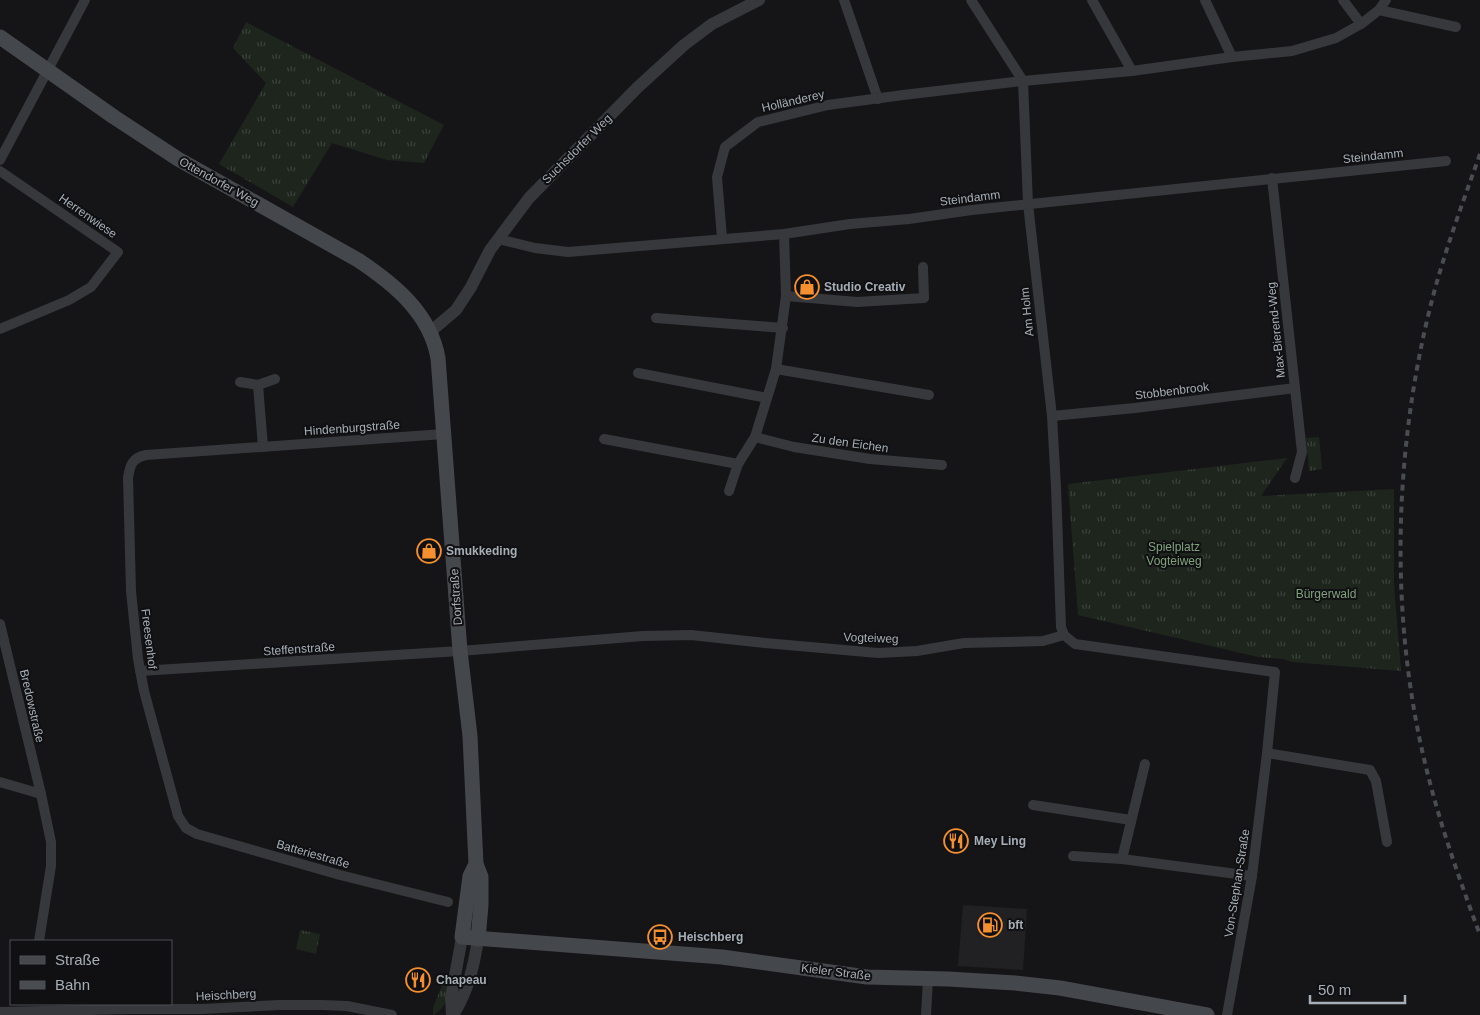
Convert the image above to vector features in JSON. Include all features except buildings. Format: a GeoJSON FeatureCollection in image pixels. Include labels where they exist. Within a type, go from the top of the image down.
{"type":"FeatureCollection","features":[{"type":"Feature","properties":{"kind":"main road","name":"Ottendorfer Weg"},"geometry":{"type":"LineString","coordinates":[[0,37],[47,72],[178,159],[358,260],[383,276],[408,300],[430,332]]}},
{"type":"Feature","properties":{"kind":"main road","name":"Dorfstraße"},"geometry":{"type":"LineString","coordinates":[[430,332],[438,358],[460,651],[470,736],[476,864],[481,876],[482,905],[478,939]]}},
{"type":"Feature","properties":{"kind":"main road","name":"Dorfstraße"},"geometry":{"type":"LineString","coordinates":[[462,937],[470,876],[476,864]]}},
{"type":"Feature","properties":{"kind":"main road","name":"Kieler Straße"},"geometry":{"type":"LineString","coordinates":[[462,937],[722,957],[867,977],[1015,983],[1060,988],[1207,1015]]}},
{"type":"Feature","properties":{"kind":"street"},"geometry":{"type":"LineString","coordinates":[[0,160],[85,0]]}},
{"type":"Feature","properties":{"kind":"street","name":"Suchsdorfer Weg"},"geometry":{"type":"LineString","coordinates":[[430,332],[456,310],[471,287],[490,250],[529,198],[637,88],[684,45],[712,24],[759,0]]}},
{"type":"Feature","properties":{"kind":"street"},"geometry":{"type":"LineString","coordinates":[[844,0],[878,99]]}},
{"type":"Feature","properties":{"kind":"street"},"geometry":{"type":"LineString","coordinates":[[971,0],[1023,81]]}},
{"type":"Feature","properties":{"kind":"street"},"geometry":{"type":"LineString","coordinates":[[1092,0],[1132,72]]}},
{"type":"Feature","properties":{"kind":"street"},"geometry":{"type":"LineString","coordinates":[[1205,0],[1232,58]]}},
{"type":"Feature","properties":{"kind":"street"},"geometry":{"type":"LineString","coordinates":[[1343,0],[1362,24]]}},
{"type":"Feature","properties":{"kind":"street","name":"Holländerey"},"geometry":{"type":"LineString","coordinates":[[722,238],[717,176],[725,147],[758,122],[828,105],[903,94],[1132,72],[1292,51],[1336,38],[1362,24],[1379,10],[1386,0]]}},
{"type":"Feature","properties":{"kind":"street"},"geometry":{"type":"LineString","coordinates":[[1379,10],[1456,27]]}},
{"type":"Feature","properties":{"kind":"street","name":"Am Holm"},"geometry":{"type":"LineString","coordinates":[[1023,81],[1028,204],[1052,416],[1061,627],[1064,635]]}},
{"type":"Feature","properties":{"kind":"street","name":"Steindamm"},"geometry":{"type":"LineString","coordinates":[[498,239],[535,248],[568,252],[784,234],[850,224],[909,219],[1028,204],[1446,161]]}},
{"type":"Feature","properties":{"kind":"street","name":"Herrenwiese"},"geometry":{"type":"LineString","coordinates":[[0,171],[118,252],[91,286],[69,300],[0,329]]}},
{"type":"Feature","properties":{"kind":"street","name":"Max-Bierend-Weg"},"geometry":{"type":"LineString","coordinates":[[1272,178],[1302,452],[1295,478]]}},
{"type":"Feature","properties":{"kind":"street"},"geometry":{"type":"LineString","coordinates":[[729,491],[738,464],[755,437],[776,369],[786,296],[784,234]]}},
{"type":"Feature","properties":{"kind":"street"},"geometry":{"type":"LineString","coordinates":[[786,296],[857,302],[924,298],[923,268]]}},
{"type":"Feature","properties":{"kind":"street"},"geometry":{"type":"LineString","coordinates":[[656,318],[783,328]]}},
{"type":"Feature","properties":{"kind":"street"},"geometry":{"type":"LineString","coordinates":[[776,369],[929,396]]}},
{"type":"Feature","properties":{"kind":"street"},"geometry":{"type":"LineString","coordinates":[[638,373],[767,398]]}},
{"type":"Feature","properties":{"kind":"street"},"geometry":{"type":"LineString","coordinates":[[240,382],[258,385],[275,379]]}},
{"type":"Feature","properties":{"kind":"street"},"geometry":{"type":"LineString","coordinates":[[258,385],[263,446]]}},
{"type":"Feature","properties":{"kind":"street","name":"Stobbenbrook"},"geometry":{"type":"LineString","coordinates":[[1052,416],[1135,408],[1295,388]]}},
{"type":"Feature","properties":{"kind":"street","name":"Hindenburgstraße"},"geometry":{"type":"LineString","coordinates":[[133,460],[139,456],[146,455],[444,434]]}},
{"type":"Feature","properties":{"kind":"street","name":"Zu den Eichen"},"geometry":{"type":"LineString","coordinates":[[755,437],[794,447],[870,460],[942,465]]}},
{"type":"Feature","properties":{"kind":"street"},"geometry":{"type":"LineString","coordinates":[[604,439],[738,464]]}},
{"type":"Feature","properties":{"kind":"street","name":"Freesenhof"},"geometry":{"type":"LineString","coordinates":[[133,460],[128,478],[130,591],[140,671],[178,816]]}},
{"type":"Feature","properties":{"kind":"street","name":"Bredowstraße"},"geometry":{"type":"LineString","coordinates":[[0,624],[51,842],[51,866],[39,940]]}},
{"type":"Feature","properties":{"kind":"street","name":"Vogteiweg"},"geometry":{"type":"LineString","coordinates":[[460,651],[643,636],[690,635],[878,652],[917,651],[964,643],[1043,641],[1064,635]]}},
{"type":"Feature","properties":{"kind":"street","name":"Von-Stephan-Straße"},"geometry":{"type":"LineString","coordinates":[[1064,635],[1075,644],[1275,672],[1252,876],[1227,1015]]}},
{"type":"Feature","properties":{"kind":"street","name":"Steffenstraße"},"geometry":{"type":"LineString","coordinates":[[140,671],[460,651]]}},
{"type":"Feature","properties":{"kind":"street"},"geometry":{"type":"LineString","coordinates":[[1267,753],[1370,770],[1376,781],[1387,842]]}},
{"type":"Feature","properties":{"kind":"street"},"geometry":{"type":"LineString","coordinates":[[1122,859],[1144,764]]}},
{"type":"Feature","properties":{"kind":"street"},"geometry":{"type":"LineString","coordinates":[[0,782],[41,794]]}},
{"type":"Feature","properties":{"kind":"street"},"geometry":{"type":"LineString","coordinates":[[1033,805],[1130,820]]}},
{"type":"Feature","properties":{"kind":"street","name":"Batteriestraße"},"geometry":{"type":"LineString","coordinates":[[178,816],[186,828],[197,834],[340,875],[448,902]]}},
{"type":"Feature","properties":{"kind":"street"},"geometry":{"type":"LineString","coordinates":[[1073,856],[1122,859],[1252,876]]}},
{"type":"Feature","properties":{"kind":"street"},"geometry":{"type":"LineString","coordinates":[[452,1015],[451,998],[462,937]]}},
{"type":"Feature","properties":{"kind":"street"},"geometry":{"type":"LineString","coordinates":[[452,1015],[463,1000],[470,978],[478,939]]}},
{"type":"Feature","properties":{"kind":"street"},"geometry":{"type":"LineString","coordinates":[[926,1015],[928,979]]}},
{"type":"Feature","properties":{"kind":"street","name":"Heischberg"},"geometry":{"type":"LineString","coordinates":[[0,1012],[38,1007],[203,1009],[322,1005],[347,1006],[392,1015]]}},
{"type":"Feature","properties":{"kind":"shaded area"},"geometry":{"type":"Polygon","coordinates":[[[963,905],[1027,909],[1023,970],[958,966],[963,905]]]}},
{"type":"Feature","properties":{"kind":"green space"},"geometry":{"type":"Polygon","coordinates":[[[246,22],[444,125],[424,163],[387,160],[332,143],[293,207],[219,164],[266,83],[233,48],[246,22]]]}},
{"type":"Feature","properties":{"kind":"green space"},"geometry":{"type":"Polygon","coordinates":[[[1319,437],[1322,469],[1309,471],[1306,438],[1319,437]]]}},
{"type":"Feature","properties":{"kind":"green space"},"geometry":{"type":"Polygon","coordinates":[[[1287,458],[1261,496],[1394,489],[1394,584],[1401,671],[1292,662],[1283,659],[1258,657],[1078,615],[1068,484],[1287,458]]]}},
{"type":"Feature","properties":{"kind":"green space"},"geometry":{"type":"Polygon","coordinates":[[[300,930],[320,934],[316,954],[296,949],[300,930]]]}},
{"type":"Feature","properties":{"kind":"green space"},"geometry":{"type":"Polygon","coordinates":[[[447,978],[450,981],[446,1001],[442,1008],[433,1015],[433,1008],[444,980],[447,978]]]}},
{"type":"Feature","properties":{"kind":"railway"},"geometry":{"type":"LineString","coordinates":[[1480,154],[1443,263],[1419,356],[1404,472],[1401,531],[1401,590],[1413,706],[1425,763],[1443,828],[1480,935]]}},
{"type":"Feature","properties":{"kind":"place","name":"Studio Creativ"},"geometry":{"type":"Point","coordinates":[807,287]}},
{"type":"Feature","properties":{"kind":"place","name":"Smukkeding"},"geometry":{"type":"Point","coordinates":[429,551]}},
{"type":"Feature","properties":{"kind":"place","name":"Mey Ling"},"geometry":{"type":"Point","coordinates":[956,841]}},
{"type":"Feature","properties":{"kind":"place","name":"bft"},"geometry":{"type":"Point","coordinates":[990,925]}},
{"type":"Feature","properties":{"kind":"place","name":"Heischberg"},"geometry":{"type":"Point","coordinates":[660,937]}},
{"type":"Feature","properties":{"kind":"place","name":"Chapeau"},"geometry":{"type":"Point","coordinates":[418,980]}},
{"type":"Feature","properties":{"kind":"park label","name":"Spielplatz Vogteiweg"},"geometry":{"type":"Point","coordinates":[1174,554]}},
{"type":"Feature","properties":{"kind":"park label","name":"Bürgerwald"},"geometry":{"type":"Point","coordinates":[1326,594]}}]}
